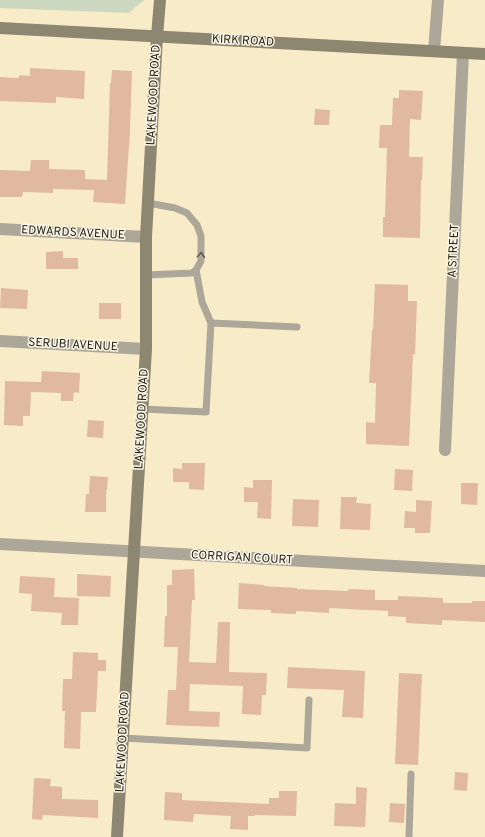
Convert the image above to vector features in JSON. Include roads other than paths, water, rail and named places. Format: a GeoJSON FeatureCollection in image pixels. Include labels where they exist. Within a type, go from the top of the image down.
{"type":"FeatureCollection","features":[{"type":"Feature","properties":{"kind":"street","name":"LAKEWOOD ROAD"},"geometry":{"type":"LineString","coordinates":[[117,837],[146,349],[146,237],[160,0]]}},
{"type":"Feature","properties":{"kind":"street"},"geometry":{"type":"LineString","coordinates":[[434,51],[438,0]]}},
{"type":"Feature","properties":{"kind":"street","name":"KIRK ROAD"},"geometry":{"type":"LineString","coordinates":[[0,28],[485,54]]}},
{"type":"Feature","properties":{"kind":"street","name":"A STREET"},"geometry":{"type":"LineString","coordinates":[[445,450],[463,53]]}},
{"type":"Feature","properties":{"kind":"street","name":"EDWARDS AVENUE"},"geometry":{"type":"LineString","coordinates":[[0,228],[146,237]]}},
{"type":"Feature","properties":{"kind":"street","name":"SERUBI AVENUE"},"geometry":{"type":"LineString","coordinates":[[0,341],[146,349]]}},
{"type":"Feature","properties":{"kind":"street","name":"CORRIGAN COURT"},"geometry":{"type":"LineString","coordinates":[[0,544],[485,571]]}},
{"type":"Feature","properties":{"kind":"lane"},"geometry":{"type":"LineString","coordinates":[[146,274],[192,273],[196,270],[201,261],[202,250],[201,236],[197,224],[187,213],[175,208],[148,203]]}},
{"type":"Feature","properties":{"kind":"lane"},"geometry":{"type":"LineString","coordinates":[[142,409],[206,412],[211,323],[202,302],[196,270]]}},
{"type":"Feature","properties":{"kind":"lane"},"geometry":{"type":"LineString","coordinates":[[211,323],[297,327]]}},
{"type":"Feature","properties":{"kind":"lane"},"geometry":{"type":"LineString","coordinates":[[123,738],[306,748],[309,700]]}},
{"type":"Feature","properties":{"kind":"lane"},"geometry":{"type":"LineString","coordinates":[[409,837],[412,774]]}}]}
